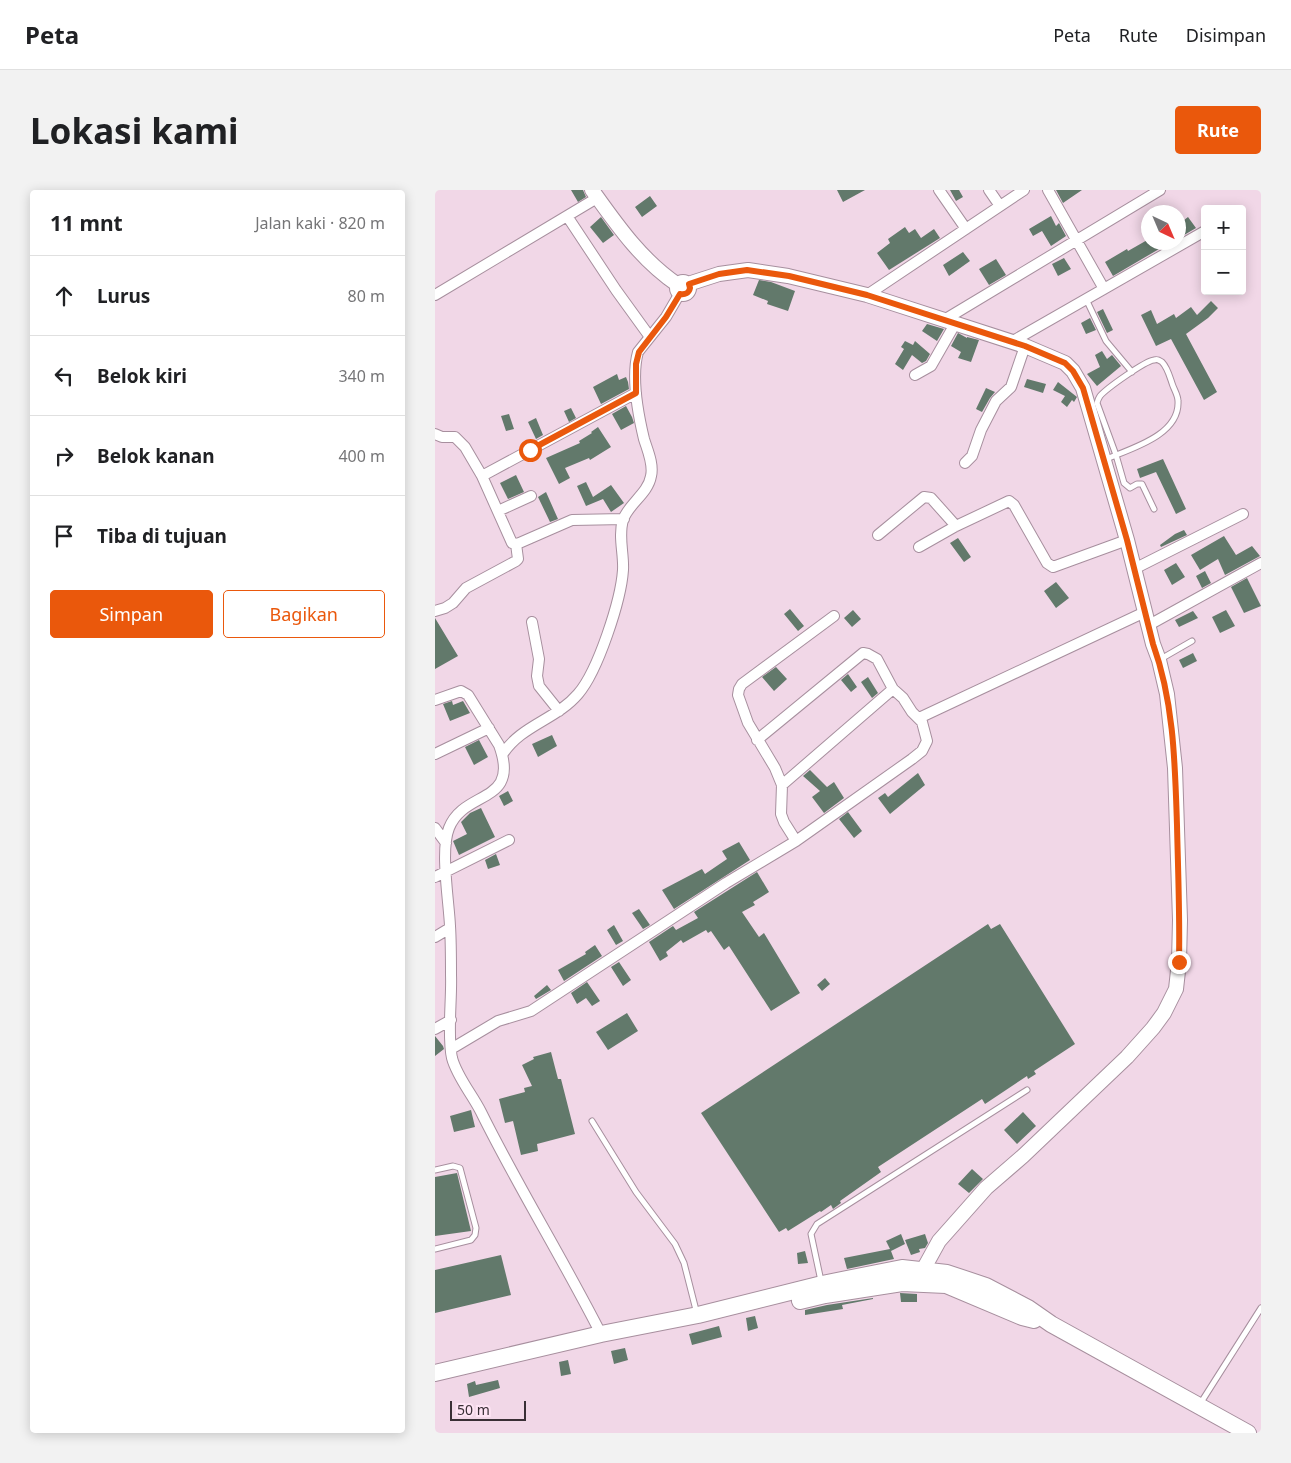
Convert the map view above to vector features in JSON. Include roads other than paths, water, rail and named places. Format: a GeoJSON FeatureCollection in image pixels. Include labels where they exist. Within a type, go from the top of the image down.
{"type":"FeatureCollection","features":[{"type":"Feature","properties":{"kind":"highway"},"geometry":{"type":"LineString","coordinates":[[435,1373],[601,1334],[698,1315],[822,1284],[902,1268],[923,1270],[947,1279],[986,1286],[1029,1308],[1051,1324],[1247,1433]]}},
{"type":"Feature","properties":{"kind":"highway"},"geometry":{"type":"LineString","coordinates":[[435,1383],[603,1344],[699,1326],[825,1295],[902,1283],[947,1279]]}},
{"type":"Feature","properties":{"kind":"main road"},"geometry":{"type":"LineString","coordinates":[[595,194],[617,226],[644,257],[660,273],[682,287],[719,274],[747,270],[789,276],[867,295],[1019,344],[1065,363],[1073,371],[1083,388],[1110,457],[1127,540],[1167,694],[1175,768],[1180,920],[1179,962],[1175,989],[1164,1013],[1127,1057],[1023,1156],[986,1188],[939,1241],[923,1270]]}},
{"type":"Feature","properties":{"kind":"street"},"geometry":{"type":"LineString","coordinates":[[939,190],[967,229]]}},
{"type":"Feature","properties":{"kind":"street"},"geometry":{"type":"LineString","coordinates":[[989,190],[1000,206]]}},
{"type":"Feature","properties":{"kind":"street"},"geometry":{"type":"LineString","coordinates":[[867,295],[1023,190]]}},
{"type":"Feature","properties":{"kind":"street"},"geometry":{"type":"LineString","coordinates":[[1048,190],[1104,289]]}},
{"type":"Feature","properties":{"kind":"street"},"geometry":{"type":"LineString","coordinates":[[915,376],[931,366],[949,322],[1077,240],[1160,190]]}},
{"type":"Feature","properties":{"kind":"street"},"geometry":{"type":"LineString","coordinates":[[435,295],[567,216],[595,194]]}},
{"type":"Feature","properties":{"kind":"street"},"geometry":{"type":"LineString","coordinates":[[567,216],[615,290],[650,337]]}},
{"type":"Feature","properties":{"kind":"street"},"geometry":{"type":"LineString","coordinates":[[965,463],[972,456],[981,430],[996,401],[1011,387],[1019,344],[1086,299],[1201,234]]}},
{"type":"Feature","properties":{"kind":"street"},"geometry":{"type":"LineString","coordinates":[[502,755],[519,735],[559,711],[578,694],[587,681],[599,656],[618,601],[623,569],[623,519],[648,486],[652,475],[640,424],[636,393],[637,358],[639,352],[666,317],[682,287]]}},
{"type":"Feature","properties":{"kind":"street"},"geometry":{"type":"LineString","coordinates":[[482,476],[636,393]]}},
{"type":"Feature","properties":{"kind":"street"},"geometry":{"type":"LineString","coordinates":[[435,434],[439,437],[455,437],[465,447],[499,511],[509,540],[516,544]]}},
{"type":"Feature","properties":{"kind":"street"},"geometry":{"type":"LineString","coordinates":[[499,511],[531,496]]}},
{"type":"Feature","properties":{"kind":"street"},"geometry":{"type":"LineString","coordinates":[[878,535],[927,496],[957,526]]}},
{"type":"Feature","properties":{"kind":"street"},"geometry":{"type":"LineString","coordinates":[[919,547],[1005,502],[1012,502],[1047,563],[1053,568],[1127,540]]}},
{"type":"Feature","properties":{"kind":"street"},"geometry":{"type":"LineString","coordinates":[[1134,569],[1243,514]]}},
{"type":"Feature","properties":{"kind":"street"},"geometry":{"type":"LineString","coordinates":[[516,544],[572,520],[623,519]]}},
{"type":"Feature","properties":{"kind":"street"},"geometry":{"type":"LineString","coordinates":[[435,611],[453,603],[467,588],[516,561],[518,559],[516,544]]}},
{"type":"Feature","properties":{"kind":"street"},"geometry":{"type":"LineString","coordinates":[[919,718],[1147,618],[1261,563]]}},
{"type":"Feature","properties":{"kind":"street"},"geometry":{"type":"LineString","coordinates":[[796,841],[781,814],[782,785],[775,768],[748,723],[738,695],[739,689],[743,684],[834,616]]}},
{"type":"Feature","properties":{"kind":"street"},"geometry":{"type":"LineString","coordinates":[[532,622],[539,658],[537,676],[539,686],[559,711]]}},
{"type":"Feature","properties":{"kind":"street"},"geometry":{"type":"LineString","coordinates":[[451,1049],[498,1021],[531,1011],[726,883],[796,841],[922,751],[927,741],[922,722],[912,712],[903,698],[893,689],[877,659],[863,653],[757,740]]}},
{"type":"Feature","properties":{"kind":"street"},"geometry":{"type":"LineString","coordinates":[[782,785],[893,689]]}},
{"type":"Feature","properties":{"kind":"street"},"geometry":{"type":"LineString","coordinates":[[435,700],[463,691],[489,728],[502,755],[505,774],[502,782],[496,788],[455,816],[448,829],[446,870],[450,928],[451,1049],[453,1059],[601,1334]]}},
{"type":"Feature","properties":{"kind":"street"},"geometry":{"type":"LineString","coordinates":[[435,754],[489,728]]}},
{"type":"Feature","properties":{"kind":"street"},"geometry":{"type":"LineString","coordinates":[[435,828],[446,843]]}},
{"type":"Feature","properties":{"kind":"street"},"geometry":{"type":"LineString","coordinates":[[435,877],[509,840]]}},
{"type":"Feature","properties":{"kind":"street"},"geometry":{"type":"LineString","coordinates":[[435,937],[450,928]]}},
{"type":"Feature","properties":{"kind":"street"},"geometry":{"type":"LineString","coordinates":[[435,1029],[451,1020]]}},
{"type":"Feature","properties":{"kind":"lane"},"geometry":{"type":"LineString","coordinates":[[1086,299],[1106,341],[1132,372]]}},
{"type":"Feature","properties":{"kind":"lane"},"geometry":{"type":"LineString","coordinates":[[1110,457],[1147,442],[1162,434],[1168,428],[1177,408],[1178,399],[1162,362],[1151,360],[1108,389],[1098,399],[1098,407],[1110,457],[1124,483],[1131,488],[1137,484],[1142,484],[1154,509]]}},
{"type":"Feature","properties":{"kind":"lane"},"geometry":{"type":"LineString","coordinates":[[1159,660],[1192,641]]}},
{"type":"Feature","properties":{"kind":"lane"},"geometry":{"type":"LineString","coordinates":[[822,1284],[811,1239],[812,1230],[817,1224],[1027,1090]]}},
{"type":"Feature","properties":{"kind":"lane"},"geometry":{"type":"LineString","coordinates":[[592,1121],[636,1192],[675,1244],[684,1264],[698,1315]]}},
{"type":"Feature","properties":{"kind":"lane"},"geometry":{"type":"LineString","coordinates":[[435,1170],[453,1166],[460,1168],[476,1228],[475,1235],[471,1240],[435,1248]]}},
{"type":"Feature","properties":{"kind":"lane"},"geometry":{"type":"LineString","coordinates":[[1198,1406],[1261,1308]]}}]}
